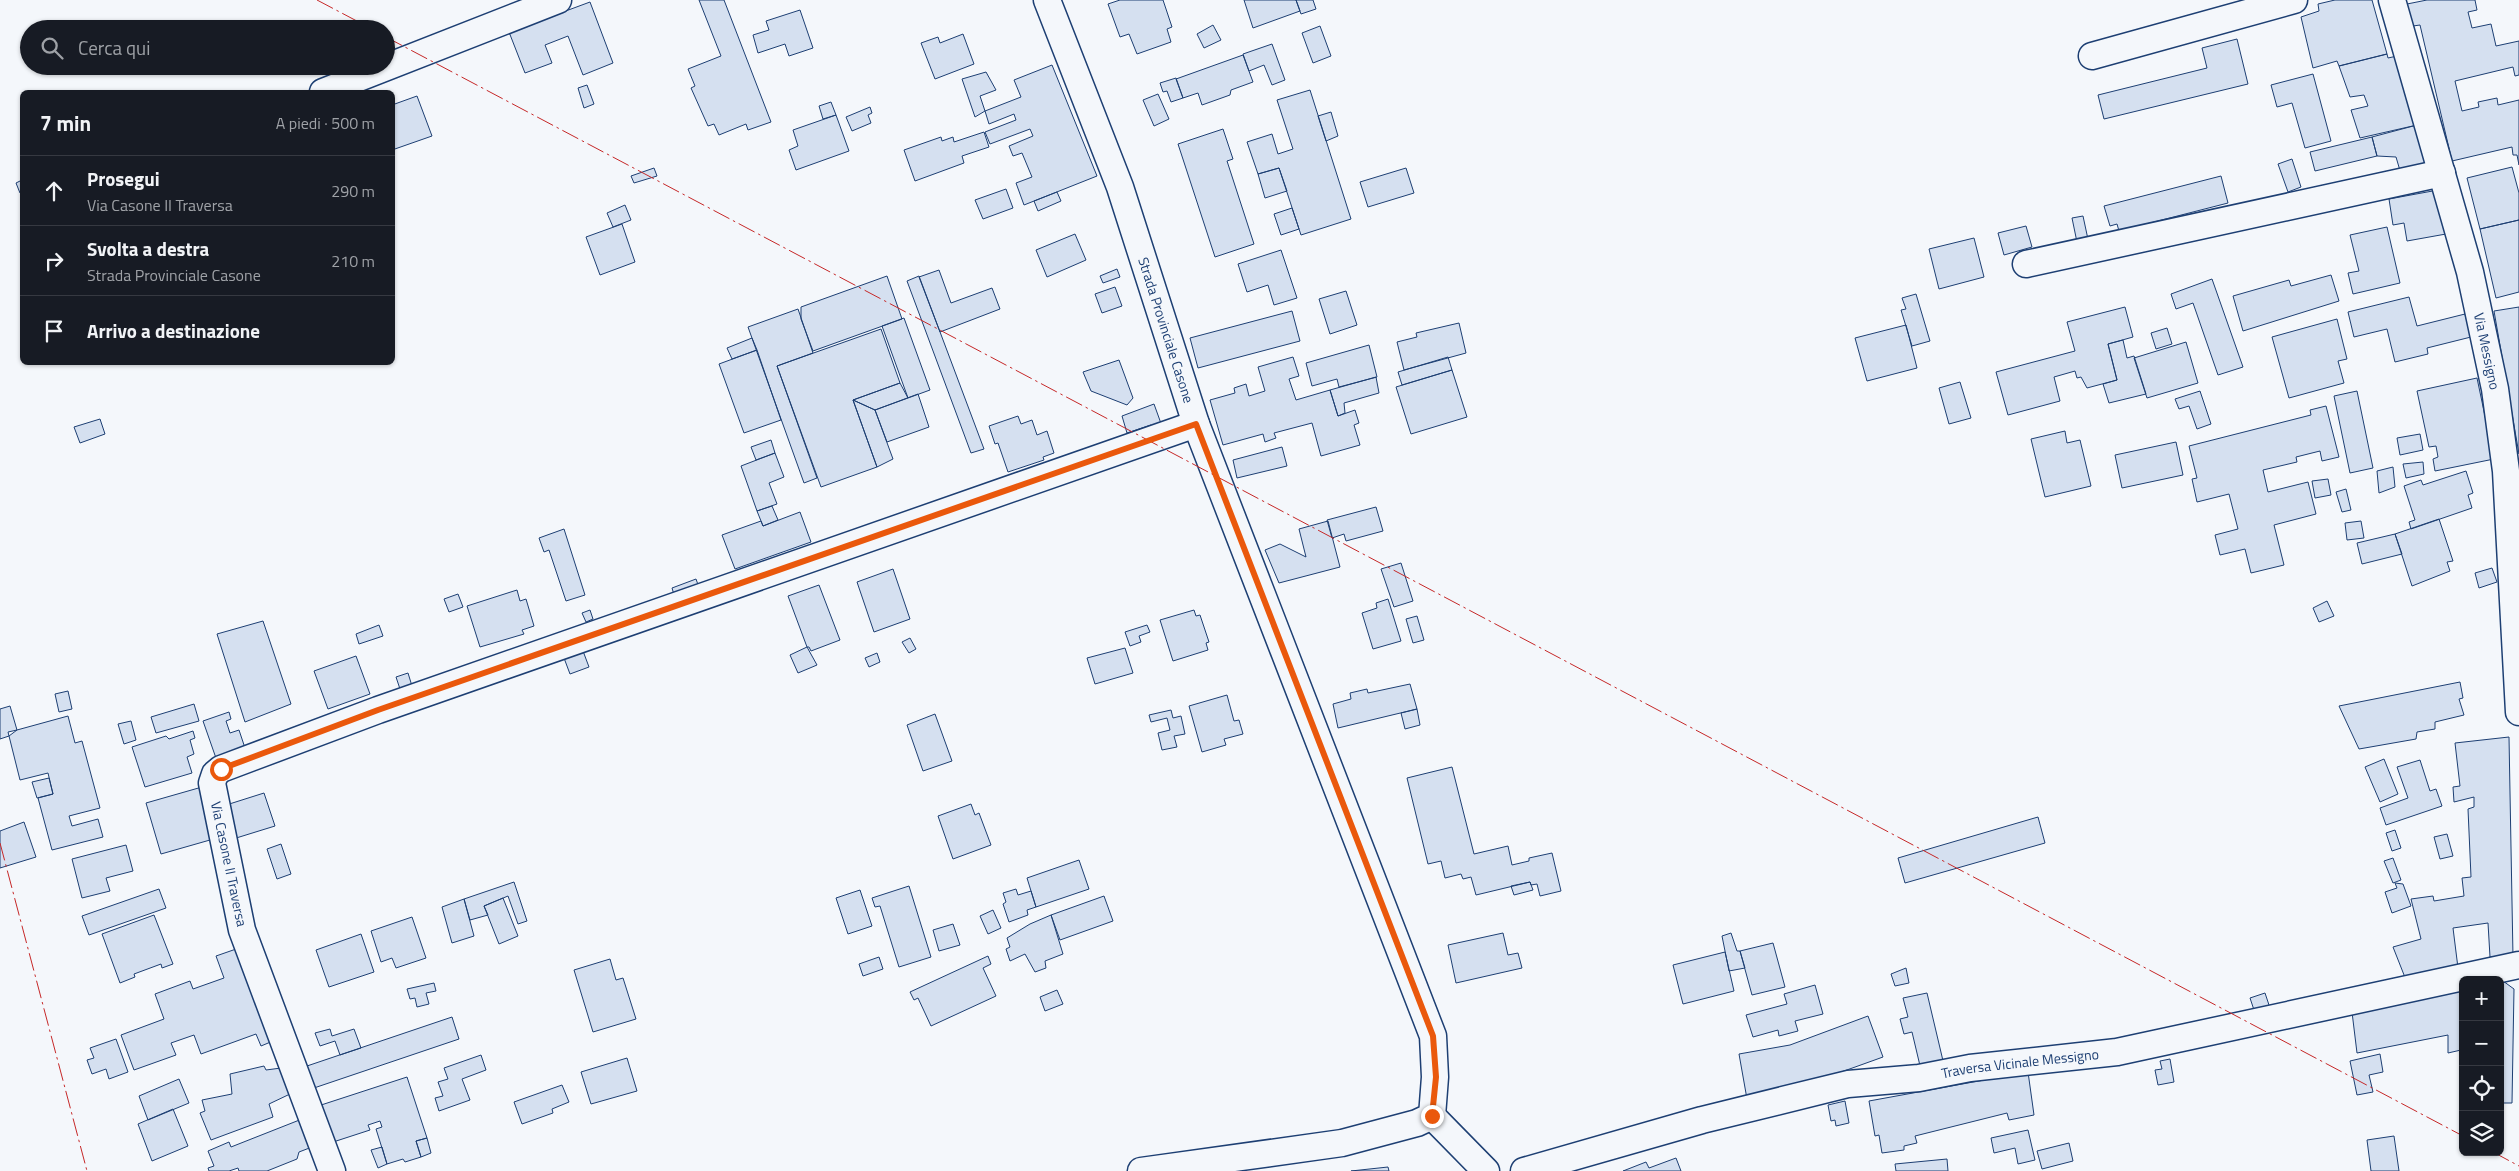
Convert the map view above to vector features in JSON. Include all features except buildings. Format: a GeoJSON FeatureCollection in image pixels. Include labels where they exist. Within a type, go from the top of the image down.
{"type":"FeatureCollection","features":[{"type":"Feature","properties":{"kind":"street"},"geometry":{"type":"LineString","coordinates":[[395,64],[558,0]]}},
{"type":"Feature","properties":{"kind":"street","name":"Strada Provinciale Casone"},"geometry":{"type":"LineString","coordinates":[[1047,0],[1120,187],[1196,424],[1433,1036],[1436,1077],[1432,1116]]}},
{"type":"Feature","properties":{"kind":"street"},"geometry":{"type":"LineString","coordinates":[[2092,56],[2294,0]]}},
{"type":"Feature","properties":{"kind":"street","name":"Via Messigno"},"geometry":{"type":"LineString","coordinates":[[2392,0],[2474,292],[2513,470],[2519,712]]}},
{"type":"Feature","properties":{"kind":"street"},"geometry":{"type":"LineString","coordinates":[[328,90],[366,75]]}},
{"type":"Feature","properties":{"kind":"street"},"geometry":{"type":"LineString","coordinates":[[2026,264],[2442,173]]}},
{"type":"Feature","properties":{"kind":"street","name":"Via Casone II Traversa"},"geometry":{"type":"LineString","coordinates":[[332,1171],[242,930],[212,783],[215,774],[221,769],[378,710],[1196,424]]}},
{"type":"Feature","properties":{"kind":"street","name":"Traversa Vicinale Messigno"},"geometry":{"type":"LineString","coordinates":[[1524,1171],[1702,1120],[1848,1084],[1919,1078],[1970,1068],[2117,1052],[2519,965]]}},
{"type":"Feature","properties":{"kind":"street"},"geometry":{"type":"LineString","coordinates":[[1141,1171],[1342,1143],[1418,1123],[1432,1116],[1486,1171]]}},
{"type":"Feature","properties":{"kind":"power"},"geometry":{"type":"LineString","coordinates":[[317,0],[355,20]]}},
{"type":"Feature","properties":{"kind":"power"},"geometry":{"type":"LineString","coordinates":[[395,42],[2459,1134]]}},
{"type":"Feature","properties":{"kind":"power"},"geometry":{"type":"LineString","coordinates":[[0,843],[87,1171]]}},
{"type":"Feature","properties":{"kind":"power"},"geometry":{"type":"LineString","coordinates":[[2500,1156],[2519,1166]]}},
{"type":"Feature","properties":{"kind":"route"},"geometry":{"type":"LineString","coordinates":[[221,769],[378,710],[1196,424],[1433,1036],[1436,1077],[1432,1116]]}}]}
